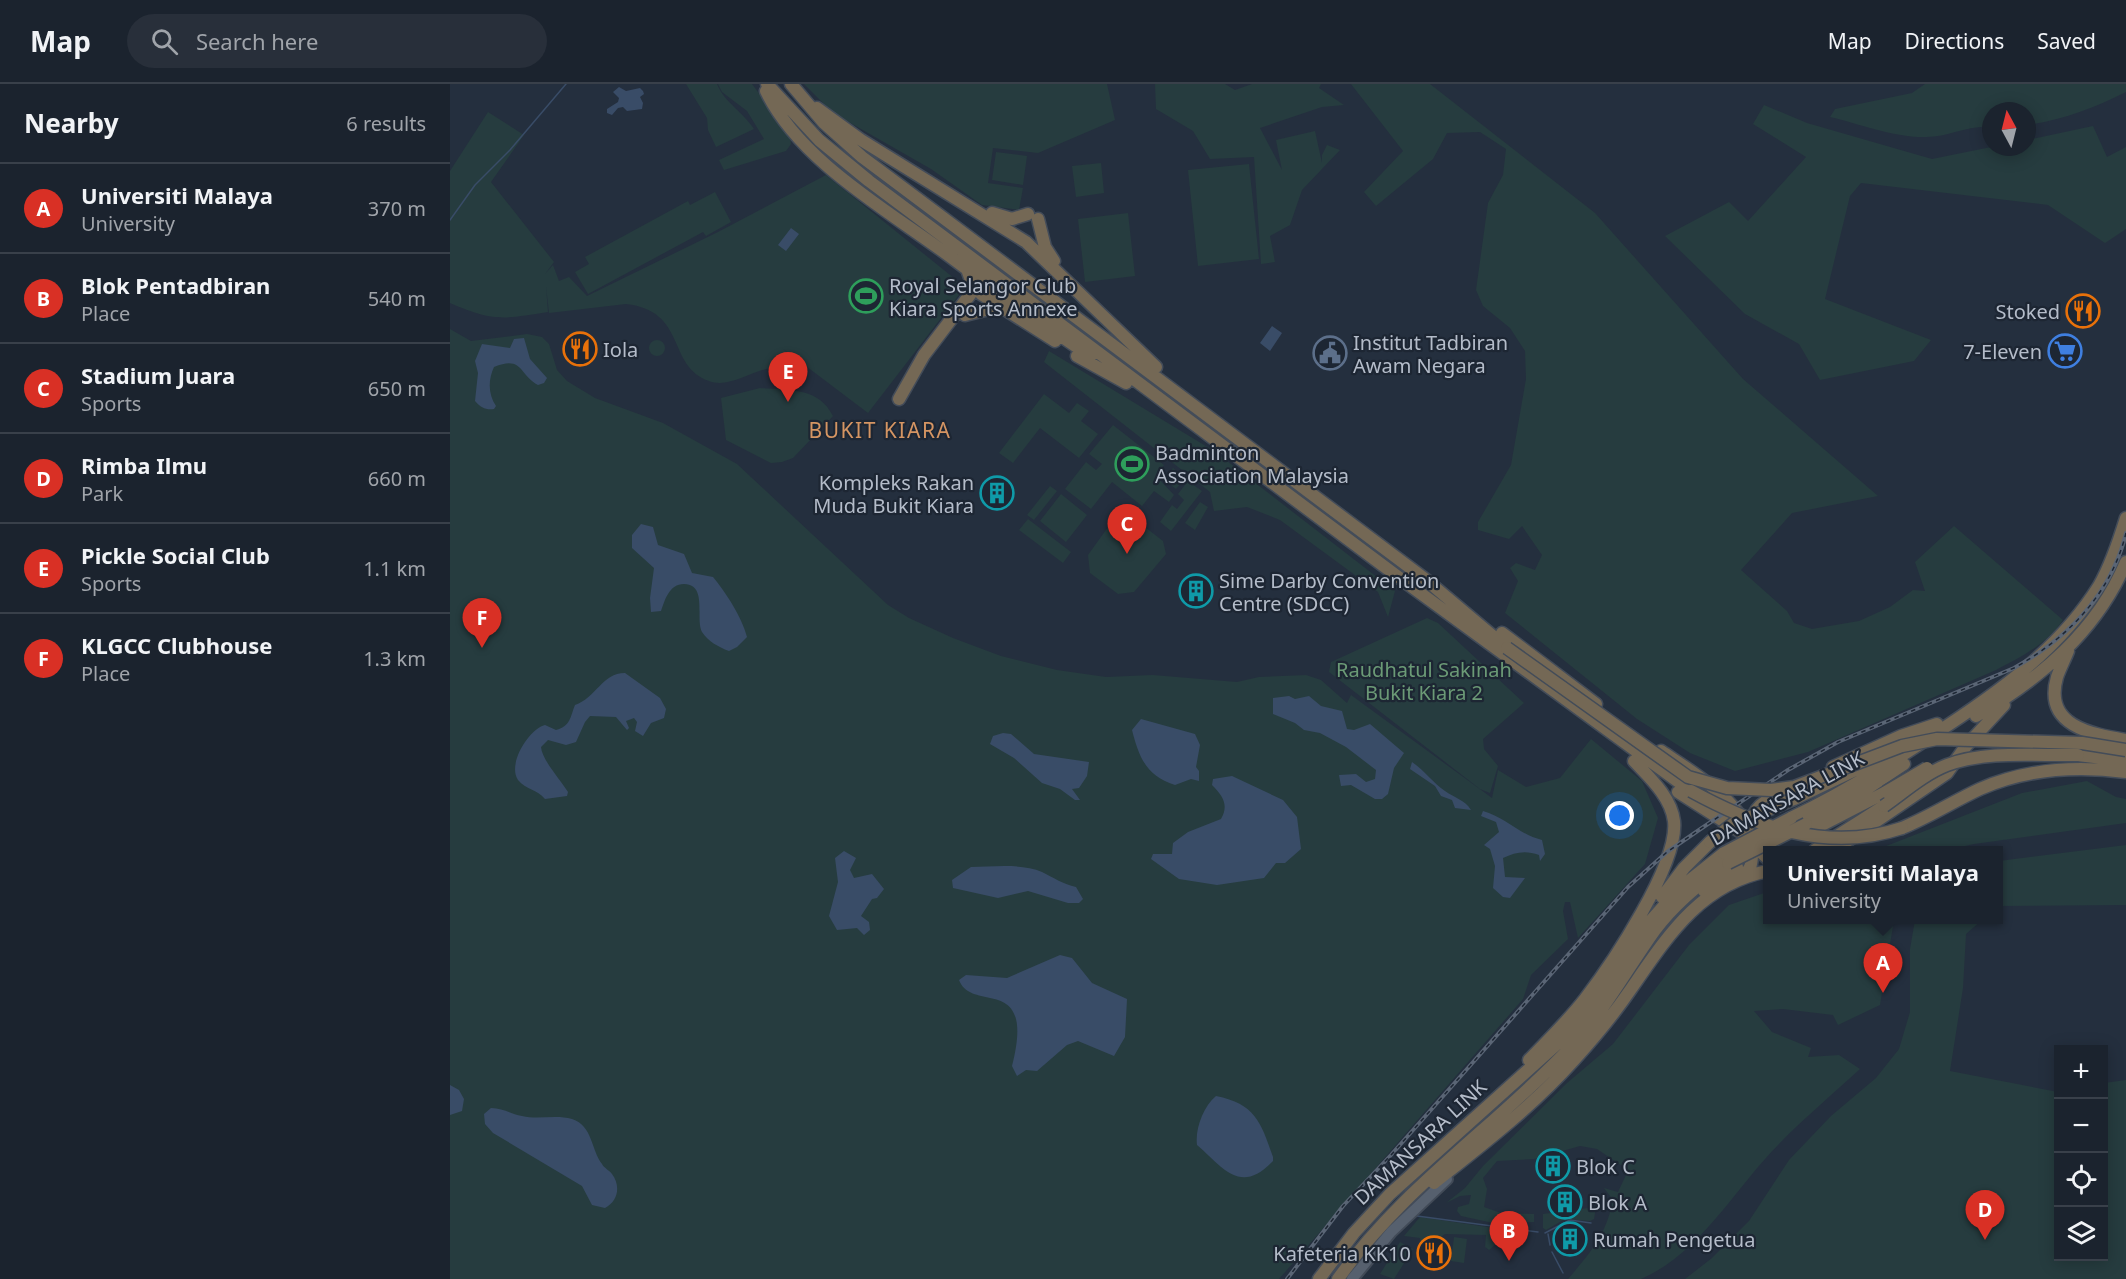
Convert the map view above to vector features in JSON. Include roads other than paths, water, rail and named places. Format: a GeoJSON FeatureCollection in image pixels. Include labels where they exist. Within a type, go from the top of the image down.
{"type":"FeatureCollection","features":[{"type":"Feature","properties":{"kind":"highway"},"geometry":{"type":"LineString","coordinates":[[766,84],[767,94],[796,133],[831,169],[967,270],[1126,383],[1176,417],[1193,424]]}},
{"type":"Feature","properties":{"kind":"highway"},"geometry":{"type":"LineString","coordinates":[[766,84],[819,140],[869,181],[1397,576],[1680,771],[1706,784],[1747,790],[1794,787],[1902,746],[1937,739],[1976,738],[2082,743],[2126,750]]}},
{"type":"Feature","properties":{"kind":"highway"},"geometry":{"type":"LineString","coordinates":[[796,89],[861,140],[1026,242],[1193,404]]}},
{"type":"Feature","properties":{"kind":"highway"},"geometry":{"type":"LineString","coordinates":[[796,89],[824,123],[862,157],[1425,579],[1504,651],[1691,791],[1720,807],[1755,821],[1807,836],[1864,838],[1884,834],[1930,816],[1981,788],[2044,771],[2076,768],[2126,772]]}},
{"type":"Feature","properties":{"kind":"highway"},"geometry":{"type":"LineString","coordinates":[[979,211],[1006,218],[1033,216],[1045,247],[1063,277]]}},
{"type":"Feature","properties":{"kind":"highway"},"geometry":{"type":"LineString","coordinates":[[899,399],[924,355],[972,292],[974,286],[967,270]]}},
{"type":"Feature","properties":{"kind":"highway"},"geometry":{"type":"LineString","coordinates":[[981,294],[1106,374],[1126,383]]}},
{"type":"Feature","properties":{"kind":"highway"},"geometry":{"type":"LineString","coordinates":[[965,315],[989,309],[1004,309]]}},
{"type":"Feature","properties":{"kind":"highway","name":"DAMANSARA LINK"},"geometry":{"type":"LineString","coordinates":[[1338,1279],[1366,1241],[1401,1203],[1572,1046],[1656,929],[1692,890],[1791,818],[1874,774],[1997,694],[2061,634],[2094,592],[2107,570],[2126,518]]}},
{"type":"Feature","properties":{"kind":"highway","name":"DAMANSARA LINK"},"geometry":{"type":"LineString","coordinates":[[1319,1277],[1354,1233],[1390,1194],[1487,1104],[1567,1035],[1603,990],[1645,927],[1680,888],[1850,800],[1977,715],[2013,695],[2050,666],[2071,644],[2117,583],[2126,562]]}},
{"type":"Feature","properties":{"kind":"highway"},"geometry":{"type":"LineString","coordinates":[[1397,576],[1424,604],[1634,761],[1739,831],[1763,855]]}},
{"type":"Feature","properties":{"kind":"highway"},"geometry":{"type":"LineString","coordinates":[[1401,1203],[1424,1191],[1464,1161],[1574,1060],[1611,1014],[1668,934],[1689,911],[1718,890],[1748,873],[1752,845],[1740,817],[1704,780],[1539,663],[1442,586],[1425,579]]}},
{"type":"Feature","properties":{"kind":"highway"},"geometry":{"type":"LineString","coordinates":[[2071,644],[2055,689],[2064,717],[2075,728],[2126,740]]}},
{"type":"Feature","properties":{"kind":"highway"},"geometry":{"type":"LineString","coordinates":[[1769,846],[1756,835],[1752,828],[1753,816],[1767,800],[1913,738],[2013,678]]}},
{"type":"Feature","properties":{"kind":"highway"},"geometry":{"type":"LineString","coordinates":[[1840,846],[1947,773],[1981,728],[2013,695]]}},
{"type":"Feature","properties":{"kind":"highway"},"geometry":{"type":"LineString","coordinates":[[1683,765],[1718,779],[1739,784],[1784,783],[1808,778],[1870,748],[1937,724]]}},
{"type":"Feature","properties":{"kind":"highway"},"geometry":{"type":"LineString","coordinates":[[1645,927],[1684,868],[1710,842],[1733,824],[1825,786],[1902,746]]}},
{"type":"Feature","properties":{"kind":"highway"},"geometry":{"type":"LineString","coordinates":[[1771,846],[1855,810],[1931,765],[1956,756],[2000,750],[2078,755],[2126,761]]}},
{"type":"Feature","properties":{"kind":"highway"},"geometry":{"type":"LineString","coordinates":[[1821,846],[1934,772],[1964,760],[1983,757],[2078,755]]}},
{"type":"Feature","properties":{"kind":"highway"},"geometry":{"type":"LineString","coordinates":[[1487,1104],[1585,998],[1643,909],[1668,856],[1674,840],[1674,820],[1669,802],[1634,761]]}},
{"type":"Feature","properties":{"kind":"highway"},"geometry":{"type":"LineString","coordinates":[[1687,798],[1697,800],[1702,798],[1706,790],[1704,780]]}},
{"type":"Feature","properties":{"kind":"highway"},"geometry":{"type":"LineString","coordinates":[[1572,1046],[1587,1034],[1626,986],[1672,922],[1730,861],[1763,849]]}},
{"type":"Feature","properties":{"kind":"highway"},"geometry":{"type":"LineString","coordinates":[[1738,880],[1763,872]]}},
{"type":"Feature","properties":{"kind":"highway"},"geometry":{"type":"LineString","coordinates":[[1611,1014],[1626,986]]}},
{"type":"Feature","properties":{"kind":"main road"},"geometry":{"type":"LineString","coordinates":[[1353,1279],[1391,1232],[1464,1161]]}},
{"type":"Feature","properties":{"kind":"water"},"geometry":{"type":"Polygon","coordinates":[[[619,87],[626,91],[640,88],[644,94],[640,97],[643,103],[642,109],[627,111],[623,107],[618,108],[612,115],[607,113],[607,109],[618,102],[619,98],[613,92],[619,87]]]}},
{"type":"Feature","properties":{"kind":"water"},"geometry":{"type":"Polygon","coordinates":[[[791,228],[799,234],[786,251],[778,245],[791,228]]]}},
{"type":"Feature","properties":{"kind":"water"},"geometry":{"type":"Polygon","coordinates":[[[1272,326],[1282,333],[1270,351],[1260,343],[1272,326]]]}},
{"type":"Feature","properties":{"kind":"water"},"geometry":{"type":"Polygon","coordinates":[[[524,338],[530,359],[547,378],[544,383],[538,385],[520,368],[510,363],[494,367],[490,387],[491,397],[496,406],[494,409],[482,407],[475,401],[478,373],[475,361],[482,344],[510,348],[514,339],[524,338]]]}},
{"type":"Feature","properties":{"kind":"water"},"geometry":{"type":"Polygon","coordinates":[[[641,524],[653,527],[658,545],[684,554],[692,573],[713,577],[718,583],[745,629],[747,637],[737,647],[729,651],[717,646],[702,632],[698,596],[696,590],[691,586],[684,584],[675,587],[668,593],[661,611],[651,612],[650,598],[654,568],[632,548],[632,535],[641,524]]]}},
{"type":"Feature","properties":{"kind":"water"},"geometry":{"type":"Polygon","coordinates":[[[625,673],[660,698],[666,709],[664,718],[651,723],[643,736],[635,731],[637,722],[634,718],[626,721],[629,728],[627,730],[616,717],[590,716],[576,742],[566,745],[548,740],[541,747],[548,764],[568,792],[567,796],[545,799],[539,793],[524,786],[515,773],[515,765],[521,748],[532,733],[545,725],[556,730],[565,726],[575,705],[582,702],[610,677],[625,673]]]}},
{"type":"Feature","properties":{"kind":"water"},"geometry":{"type":"Polygon","coordinates":[[[1289,696],[1295,699],[1309,696],[1321,706],[1342,711],[1347,729],[1354,730],[1370,724],[1404,753],[1394,768],[1388,794],[1382,799],[1375,799],[1351,785],[1341,786],[1339,775],[1356,774],[1366,782],[1375,779],[1376,770],[1346,747],[1320,733],[1304,730],[1295,723],[1273,714],[1273,698],[1289,696]]]}},
{"type":"Feature","properties":{"kind":"water"},"geometry":{"type":"Polygon","coordinates":[[[1141,719],[1195,734],[1200,745],[1196,767],[1199,771],[1199,781],[1191,779],[1175,785],[1150,771],[1141,757],[1132,730],[1141,719]]]}},
{"type":"Feature","properties":{"kind":"water"},"geometry":{"type":"Polygon","coordinates":[[[1003,733],[1011,734],[1034,754],[1089,762],[1087,776],[1079,788],[1072,789],[1080,800],[1075,800],[1060,789],[1042,783],[1014,758],[990,744],[993,736],[1003,733]]]}},
{"type":"Feature","properties":{"kind":"water"},"geometry":{"type":"Polygon","coordinates":[[[1412,762],[1441,788],[1463,801],[1471,810],[1455,808],[1452,800],[1441,796],[1435,786],[1410,769],[1412,762]]]}},
{"type":"Feature","properties":{"kind":"water"},"geometry":{"type":"Polygon","coordinates":[[[1232,776],[1283,800],[1297,817],[1301,849],[1285,863],[1276,863],[1264,878],[1217,885],[1179,879],[1151,859],[1153,854],[1172,854],[1173,843],[1188,832],[1221,819],[1225,805],[1222,797],[1212,785],[1213,779],[1232,776]]]}},
{"type":"Feature","properties":{"kind":"water"},"geometry":{"type":"Polygon","coordinates":[[[1483,811],[1542,840],[1545,854],[1540,861],[1539,855],[1525,852],[1503,858],[1505,877],[1525,878],[1510,898],[1503,897],[1493,888],[1495,866],[1490,849],[1484,845],[1499,832],[1496,822],[1481,816],[1483,811]]]}},
{"type":"Feature","properties":{"kind":"water"},"geometry":{"type":"Polygon","coordinates":[[[844,851],[856,858],[850,870],[854,878],[872,874],[884,889],[877,898],[872,899],[861,916],[869,922],[870,930],[864,935],[857,928],[837,930],[829,916],[838,882],[835,858],[844,851]]]}},
{"type":"Feature","properties":{"kind":"water"},"geometry":{"type":"Polygon","coordinates":[[[1007,866],[1034,869],[1076,887],[1083,899],[1079,903],[1068,903],[1028,891],[998,898],[953,888],[952,880],[971,867],[1007,866]]]}},
{"type":"Feature","properties":{"kind":"water"},"geometry":{"type":"Polygon","coordinates":[[[1060,955],[1072,958],[1092,983],[1127,999],[1125,1037],[1114,1056],[1078,1041],[1067,1045],[1037,1071],[1026,1070],[1017,1076],[1012,1066],[1017,1037],[1016,1018],[1009,1006],[999,1000],[976,995],[966,990],[959,980],[966,975],[1007,978],[1060,955]]]}},
{"type":"Feature","properties":{"kind":"water"},"geometry":{"type":"Polygon","coordinates":[[[450,1085],[459,1090],[464,1099],[462,1111],[450,1115],[450,1085]]]}},
{"type":"Feature","properties":{"kind":"water"},"geometry":{"type":"Polygon","coordinates":[[[1216,1096],[1240,1104],[1255,1117],[1260,1125],[1273,1157],[1273,1161],[1261,1171],[1251,1176],[1241,1177],[1232,1174],[1197,1145],[1197,1132],[1201,1119],[1207,1106],[1216,1096]]]}},
{"type":"Feature","properties":{"kind":"water"},"geometry":{"type":"Polygon","coordinates":[[[491,1108],[528,1117],[560,1117],[579,1122],[588,1133],[598,1158],[617,1183],[617,1193],[613,1201],[605,1208],[592,1205],[582,1186],[493,1133],[485,1124],[484,1114],[491,1108]]]}},
{"type":"Feature","properties":{"kind":"waterway"},"geometry":{"type":"LineString","coordinates":[[450,220],[475,185],[510,150],[566,84]]}},
{"type":"Feature","properties":{"kind":"waterway"},"geometry":{"type":"LineString","coordinates":[[1417,1216],[1538,1232]]}},
{"type":"Feature","properties":{"kind":"waterway"},"geometry":{"type":"LineString","coordinates":[[1545,1233],[1570,1220],[1591,1223]]}},
{"type":"Feature","properties":{"kind":"waterway"},"geometry":{"type":"LineString","coordinates":[[1548,1234],[1550,1245]]}},
{"type":"Feature","properties":{"kind":"waterway"},"geometry":{"type":"LineString","coordinates":[[1552,1252],[1563,1273]]}},
{"type":"Feature","properties":{"kind":"railway"},"geometry":{"type":"LineString","coordinates":[[1287,1279],[1343,1206],[1391,1155],[1628,887],[1667,852],[1788,770],[1838,742],[2014,668],[2034,656],[2069,628],[2098,595],[2110,576],[2126,533]]}},
{"type":"Feature","properties":{"kind":"place","name":"Royal Selangor Club Kiara Sports Annexe"},"geometry":{"type":"Point","coordinates":[866,296]}},
{"type":"Feature","properties":{"kind":"place","name":"Stoked"},"geometry":{"type":"Point","coordinates":[2083,311]}},
{"type":"Feature","properties":{"kind":"place","name":"Iola"},"geometry":{"type":"Point","coordinates":[580,349]}},
{"type":"Feature","properties":{"kind":"place","name":"7-Eleven"},"geometry":{"type":"Point","coordinates":[2065,351]}},
{"type":"Feature","properties":{"kind":"place","name":"Institut Tadbiran Awam Negara"},"geometry":{"type":"Point","coordinates":[1330,353]}},
{"type":"Feature","properties":{"kind":"place","name":"Pickle Social Club"},"geometry":{"type":"Point","coordinates":[788,402]}},
{"type":"Feature","properties":{"kind":"place","name":"Badminton Association Malaysia"},"geometry":{"type":"Point","coordinates":[1132,464]}},
{"type":"Feature","properties":{"kind":"place","name":"Kompleks Rakan Muda Bukit Kiara"},"geometry":{"type":"Point","coordinates":[997,493]}},
{"type":"Feature","properties":{"kind":"place","name":"Stadium Juara"},"geometry":{"type":"Point","coordinates":[1127,554]}},
{"type":"Feature","properties":{"kind":"place","name":"Sime Darby Convention Centre (SDCC)"},"geometry":{"type":"Point","coordinates":[1196,591]}},
{"type":"Feature","properties":{"kind":"place","name":"KLGCC Clubhouse"},"geometry":{"type":"Point","coordinates":[482,648]}},
{"type":"Feature","properties":{"kind":"place","name":"Universiti Malaya"},"geometry":{"type":"Point","coordinates":[1883,993]}},
{"type":"Feature","properties":{"kind":"place","name":"Blok C"},"geometry":{"type":"Point","coordinates":[1553,1166]}},
{"type":"Feature","properties":{"kind":"place","name":"Blok A"},"geometry":{"type":"Point","coordinates":[1565,1202]}},
{"type":"Feature","properties":{"kind":"place","name":"Rumah Pengetua"},"geometry":{"type":"Point","coordinates":[1570,1239]}},
{"type":"Feature","properties":{"kind":"place","name":"Rimba Ilmu"},"geometry":{"type":"Point","coordinates":[1985,1240]}},
{"type":"Feature","properties":{"kind":"place","name":"Kafeteria KK10"},"geometry":{"type":"Point","coordinates":[1434,1253]}},
{"type":"Feature","properties":{"kind":"place","name":"Blok Pentadbiran"},"geometry":{"type":"Point","coordinates":[1509,1261]}},
{"type":"Feature","properties":{"kind":"district","name":"BUKIT KIARA"},"geometry":{"type":"Point","coordinates":[880,430]}},
{"type":"Feature","properties":{"kind":"park label","name":"Raudhatul Sakinah Bukit Kiara 2"},"geometry":{"type":"Point","coordinates":[1424,680]}}]}
